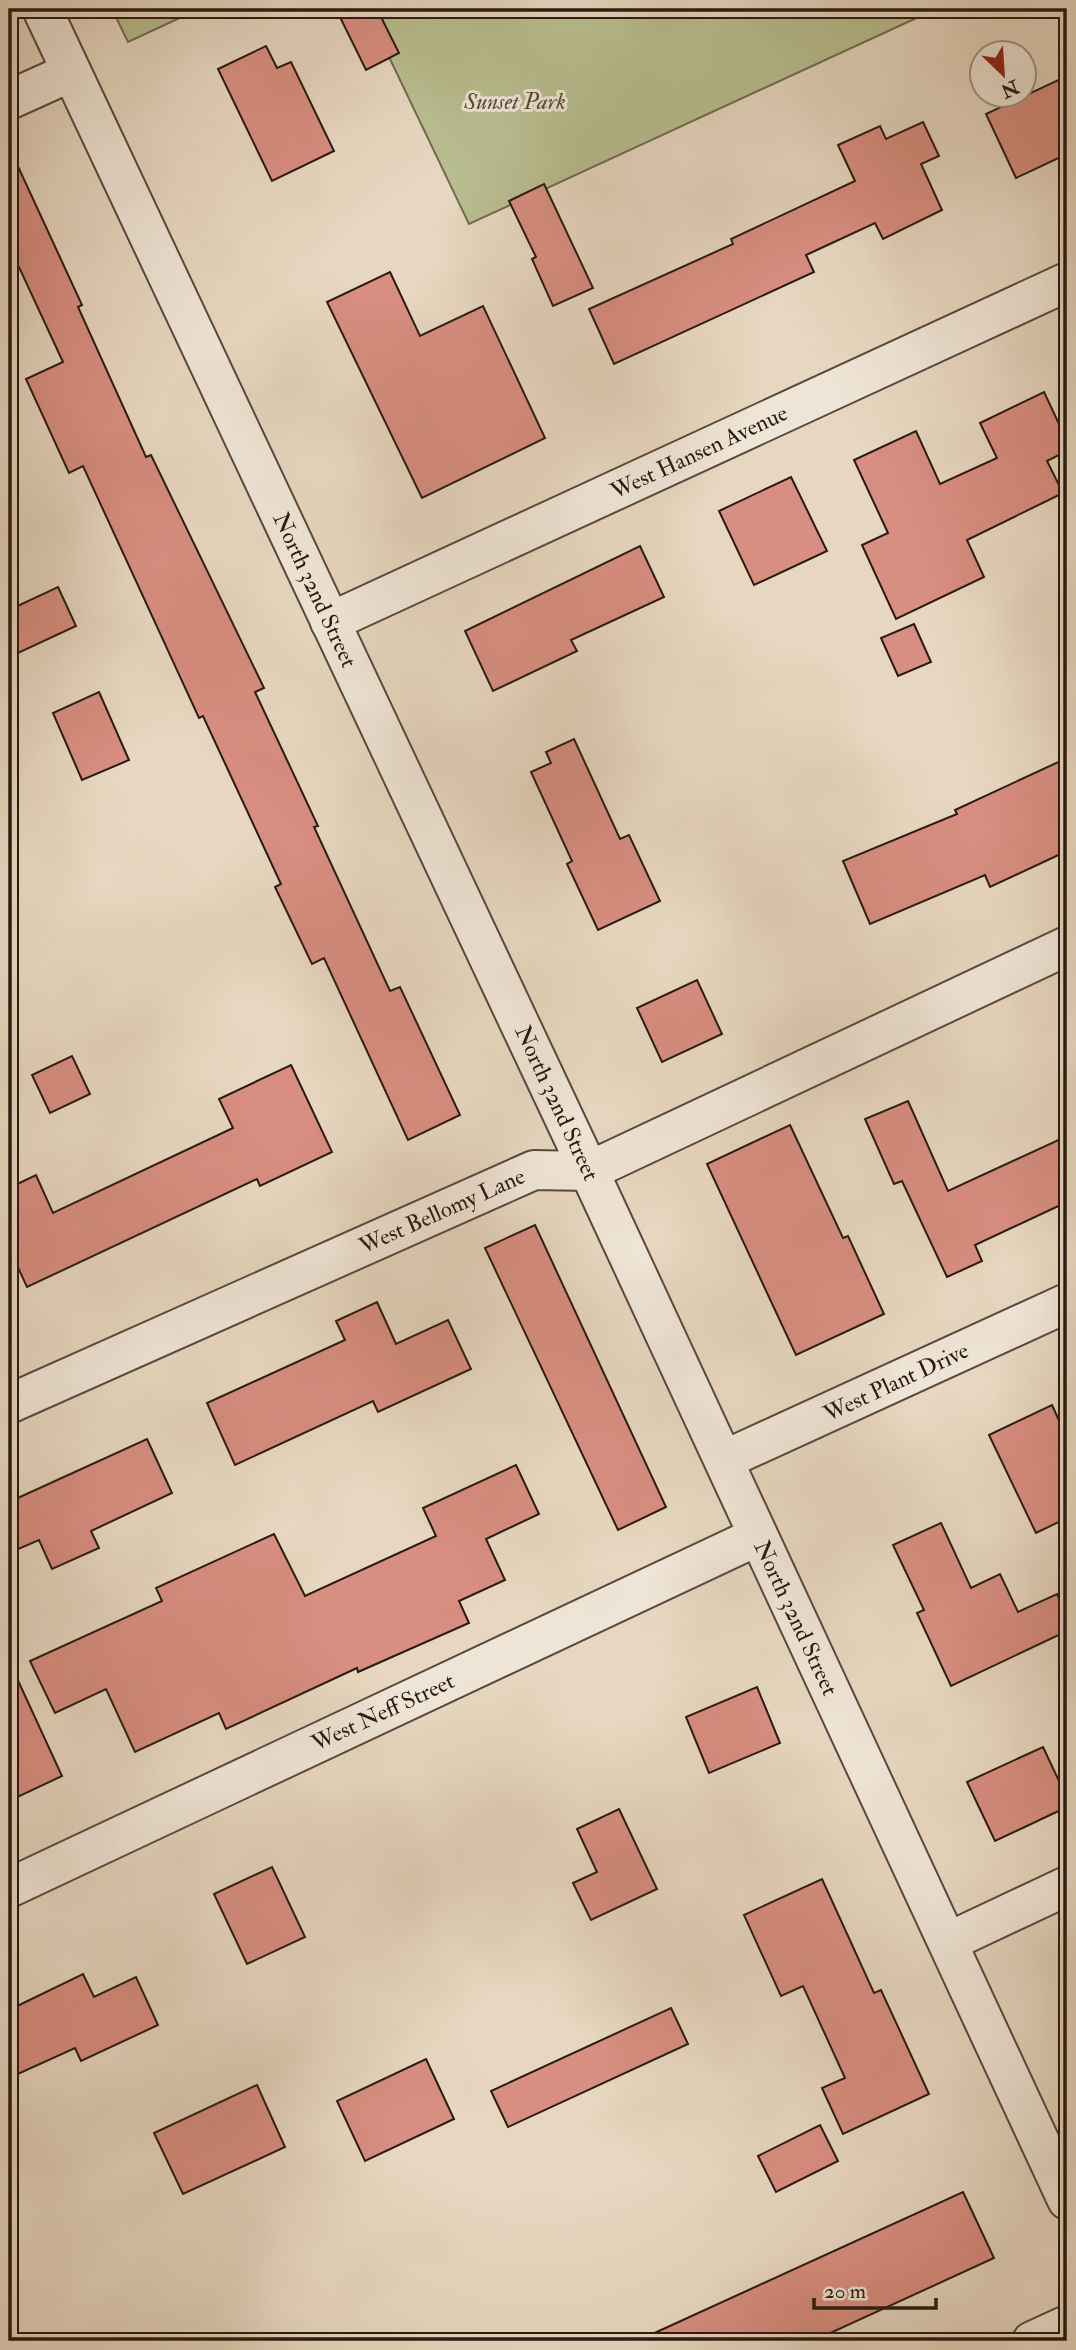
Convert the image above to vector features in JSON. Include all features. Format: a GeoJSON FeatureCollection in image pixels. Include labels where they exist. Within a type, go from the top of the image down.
{"type":"FeatureCollection","features":[{"type":"Feature","properties":{"kind":"street","name":"North 32nd Street"},"geometry":{"type":"LineString","coordinates":[[42,9],[589,1171],[1067,2200]]}},
{"type":"Feature","properties":{"kind":"street"},"geometry":{"type":"LineString","coordinates":[[9,100],[71,72]]}},
{"type":"Feature","properties":{"kind":"street","name":"West Hansen Avenue"},"geometry":{"type":"LineString","coordinates":[[330,622],[1067,282]]}},
{"type":"Feature","properties":{"kind":"street","name":"West Bellomy Lane"},"geometry":{"type":"LineString","coordinates":[[9,1404],[534,1170],[589,1171],[1067,946]]}},
{"type":"Feature","properties":{"kind":"street","name":"West Plant Drive"},"geometry":{"type":"LineString","coordinates":[[724,1460],[1067,1303]]}},
{"type":"Feature","properties":{"kind":"street","name":"West Neff Street"},"geometry":{"type":"LineString","coordinates":[[9,1888],[758,1536]]}},
{"type":"Feature","properties":{"kind":"street"},"geometry":{"type":"LineString","coordinates":[[948,1942],[1067,1886]]}},
{"type":"Feature","properties":{"kind":"street"},"geometry":{"type":"LineString","coordinates":[[1031,2341],[1067,2325]]}},
{"type":"Feature","properties":{"kind":"green space"},"geometry":{"type":"Polygon","coordinates":[[[112,9],[199,9],[128,42],[112,9]]]}},
{"type":"Feature","properties":{"kind":"green space","name":"Sunset Park"},"geometry":{"type":"Polygon","coordinates":[[[366,9],[936,9],[469,224],[366,9]]]}},
{"type":"Feature","properties":{"kind":"building"},"geometry":{"type":"Polygon","coordinates":[[[336,9],[377,9],[399,53],[366,70],[336,9]]]}},
{"type":"Feature","properties":{"kind":"building"},"geometry":{"type":"Polygon","coordinates":[[[266,46],[277,68],[291,62],[334,151],[272,181],[218,69],[266,46]]]}},
{"type":"Feature","properties":{"kind":"building"},"geometry":{"type":"Polygon","coordinates":[[[1067,76],[1067,154],[1016,178],[986,114],[999,108],[1038,108],[1038,90],[1067,76]]]}},
{"type":"Feature","properties":{"kind":"building"},"geometry":{"type":"Polygon","coordinates":[[[923,122],[939,156],[921,164],[942,210],[883,239],[875,223],[806,255],[814,272],[614,364],[589,309],[733,244],[731,239],[855,181],[838,145],[880,126],[886,139],[923,122]]]}},
{"type":"Feature","properties":{"kind":"building"},"geometry":{"type":"Polygon","coordinates":[[[9,147],[82,305],[78,307],[146,457],[151,455],[264,688],[255,692],[318,826],[314,827],[390,991],[400,987],[460,1115],[408,1140],[324,958],[312,964],[275,887],[281,884],[203,716],[199,718],[83,466],[69,473],[26,379],[63,362],[19,267],[9,272],[9,147]]]}},
{"type":"Feature","properties":{"kind":"building"},"geometry":{"type":"Polygon","coordinates":[[[544,184],[593,288],[553,306],[532,259],[536,257],[509,201],[544,184]]]}},
{"type":"Feature","properties":{"kind":"building"},"geometry":{"type":"Polygon","coordinates":[[[390,272],[420,336],[483,306],[545,438],[422,498],[327,302],[390,272]]]}},
{"type":"Feature","properties":{"kind":"building"},"geometry":{"type":"Polygon","coordinates":[[[1044,392],[1067,441],[1067,451],[1047,461],[1063,493],[967,540],[984,577],[896,619],[862,545],[888,533],[854,460],[916,431],[940,484],[997,458],[980,423],[1044,392]]]}},
{"type":"Feature","properties":{"kind":"building"},"geometry":{"type":"Polygon","coordinates":[[[791,477],[827,551],[754,585],[719,511],[791,477]]]}},
{"type":"Feature","properties":{"kind":"building"},"geometry":{"type":"Polygon","coordinates":[[[640,546],[664,597],[571,640],[577,651],[493,691],[465,631],[640,546]]]}},
{"type":"Feature","properties":{"kind":"building"},"geometry":{"type":"Polygon","coordinates":[[[58,587],[76,626],[18,653],[9,633],[9,610],[58,587]]]}},
{"type":"Feature","properties":{"kind":"building"},"geometry":{"type":"Polygon","coordinates":[[[914,624],[931,662],[898,676],[881,638],[914,624]]]}},
{"type":"Feature","properties":{"kind":"building"},"geometry":{"type":"Polygon","coordinates":[[[99,692],[129,760],[82,780],[53,713],[99,692]]]}},
{"type":"Feature","properties":{"kind":"building"},"geometry":{"type":"Polygon","coordinates":[[[574,739],[620,839],[629,835],[660,901],[598,930],[567,864],[572,861],[531,772],[551,763],[546,752],[574,739]]]}},
{"type":"Feature","properties":{"kind":"building"},"geometry":{"type":"Polygon","coordinates":[[[1067,758],[1067,851],[990,887],[985,875],[870,924],[843,861],[957,814],[955,810],[1067,758]]]}},
{"type":"Feature","properties":{"kind":"building"},"geometry":{"type":"Polygon","coordinates":[[[697,980],[722,1034],[662,1062],[637,1008],[697,980]]]}},
{"type":"Feature","properties":{"kind":"building"},"geometry":{"type":"Polygon","coordinates":[[[72,1056],[90,1094],[50,1113],[32,1075],[72,1056]]]}},
{"type":"Feature","properties":{"kind":"building"},"geometry":{"type":"Polygon","coordinates":[[[291,1065],[332,1152],[260,1186],[257,1179],[27,1287],[9,1248],[9,1188],[36,1175],[53,1213],[233,1128],[219,1099],[291,1065]]]}},
{"type":"Feature","properties":{"kind":"building"},"geometry":{"type":"Polygon","coordinates":[[[908,1101],[948,1191],[1067,1136],[1067,1202],[975,1245],[982,1261],[947,1277],[902,1181],[894,1184],[865,1119],[908,1101]]]}},
{"type":"Feature","properties":{"kind":"building"},"geometry":{"type":"Polygon","coordinates":[[[790,1125],[843,1238],[848,1236],[884,1314],[796,1355],[707,1164],[790,1125]]]}},
{"type":"Feature","properties":{"kind":"building"},"geometry":{"type":"Polygon","coordinates":[[[535,1225],[666,1507],[618,1530],[485,1248],[535,1225]]]}},
{"type":"Feature","properties":{"kind":"building"},"geometry":{"type":"Polygon","coordinates":[[[377,1302],[396,1344],[448,1320],[471,1369],[378,1412],[373,1401],[235,1465],[207,1403],[345,1340],[336,1321],[377,1302]]]}},
{"type":"Feature","properties":{"kind":"building"},"geometry":{"type":"Polygon","coordinates":[[[1052,1405],[1067,1438],[1067,1518],[1036,1533],[989,1435],[1052,1405]]]}},
{"type":"Feature","properties":{"kind":"building"},"geometry":{"type":"Polygon","coordinates":[[[147,1439],[172,1493],[91,1531],[99,1548],[52,1569],[39,1540],[9,1553],[9,1502],[147,1439]]]}},
{"type":"Feature","properties":{"kind":"building"},"geometry":{"type":"Polygon","coordinates":[[[516,1465],[539,1514],[486,1539],[505,1580],[459,1601],[469,1623],[358,1672],[357,1668],[226,1729],[219,1713],[135,1752],[106,1689],[55,1713],[30,1661],[162,1601],[156,1588],[274,1534],[305,1596],[436,1536],[423,1508],[516,1465]]]}},
{"type":"Feature","properties":{"kind":"building"},"geometry":{"type":"Polygon","coordinates":[[[941,1523],[971,1588],[1000,1574],[1018,1612],[1057,1594],[1067,1616],[1067,1631],[951,1686],[917,1613],[924,1610],[893,1545],[941,1523]]]}},
{"type":"Feature","properties":{"kind":"building"},"geometry":{"type":"Polygon","coordinates":[[[9,1661],[62,1776],[9,1801],[9,1661]]]}},
{"type":"Feature","properties":{"kind":"building"},"geometry":{"type":"Polygon","coordinates":[[[757,1687],[780,1743],[709,1773],[686,1717],[757,1687]]]}},
{"type":"Feature","properties":{"kind":"building"},"geometry":{"type":"Polygon","coordinates":[[[1043,1747],[1067,1798],[1067,1807],[995,1841],[967,1782],[1043,1747]]]}},
{"type":"Feature","properties":{"kind":"building"},"geometry":{"type":"Polygon","coordinates":[[[619,1809],[657,1889],[591,1920],[573,1883],[597,1872],[577,1829],[619,1809]]]}},
{"type":"Feature","properties":{"kind":"building"},"geometry":{"type":"Polygon","coordinates":[[[272,1867],[305,1937],[247,1964],[214,1894],[272,1867]]]}},
{"type":"Feature","properties":{"kind":"building"},"geometry":{"type":"Polygon","coordinates":[[[822,1879],[874,1993],[881,1990],[929,2094],[843,2134],[822,2088],[845,2078],[803,1986],[781,1996],[744,1915],[822,1879]]]}},
{"type":"Feature","properties":{"kind":"building"},"geometry":{"type":"Polygon","coordinates":[[[83,1974],[94,1997],[136,1977],[158,2025],[81,2061],[75,2048],[9,2078],[9,2010],[83,1974]]]}},
{"type":"Feature","properties":{"kind":"building"},"geometry":{"type":"Polygon","coordinates":[[[671,2008],[688,2044],[508,2127],[491,2091],[671,2008]]]}},
{"type":"Feature","properties":{"kind":"building"},"geometry":{"type":"Polygon","coordinates":[[[426,2059],[454,2119],[365,2161],[337,2101],[426,2059]]]}},
{"type":"Feature","properties":{"kind":"building"},"geometry":{"type":"Polygon","coordinates":[[[257,2085],[285,2147],[183,2194],[154,2133],[257,2085]]]}},
{"type":"Feature","properties":{"kind":"building"},"geometry":{"type":"Polygon","coordinates":[[[820,2125],[838,2161],[776,2192],[758,2156],[820,2125]]]}},
{"type":"Feature","properties":{"kind":"building"},"geometry":{"type":"Polygon","coordinates":[[[963,2192],[994,2258],[813,2341],[637,2341],[963,2192]]]}}]}
